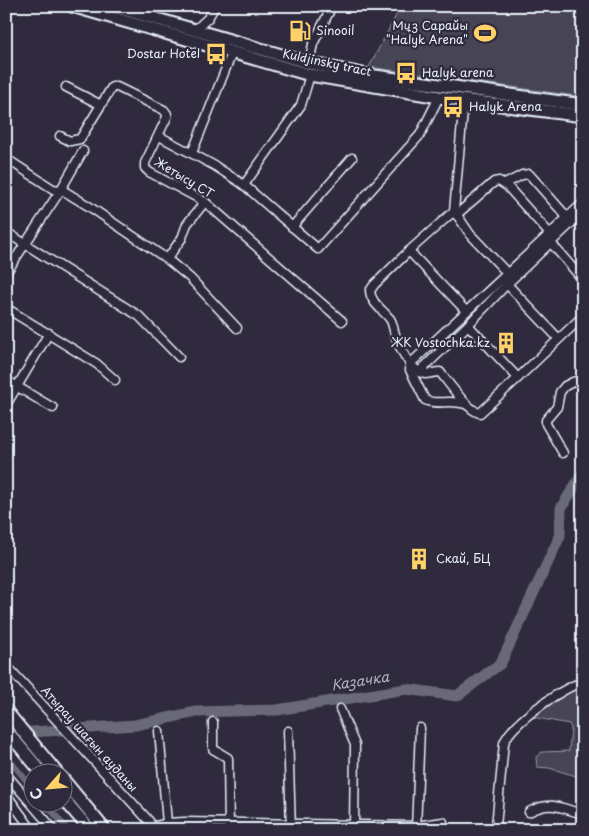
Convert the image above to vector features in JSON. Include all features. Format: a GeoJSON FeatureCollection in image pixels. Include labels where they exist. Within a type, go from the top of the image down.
{"type":"FeatureCollection","features":[{"type":"Feature","properties":{"kind":"main road","name":"Kuldjinsky tract"},"geometry":{"type":"LineString","coordinates":[[72,6],[232,53],[439,97],[583,116]]}},
{"type":"Feature","properties":{"kind":"main road","name":"Kuldjinsky tract"},"geometry":{"type":"LineString","coordinates":[[112,6],[310,69],[368,75],[583,105]]}},
{"type":"Feature","properties":{"kind":"main road"},"geometry":{"type":"LineString","coordinates":[[8,713],[50,764]]}},
{"type":"Feature","properties":{"kind":"main road"},"geometry":{"type":"LineString","coordinates":[[6,730],[35,764]]}},
{"type":"Feature","properties":{"kind":"main road"},"geometry":{"type":"LineString","coordinates":[[72,790],[105,830]]}},
{"type":"Feature","properties":{"kind":"main road"},"geometry":{"type":"LineString","coordinates":[[72,809],[90,830]]}},
{"type":"Feature","properties":{"kind":"street"},"geometry":{"type":"LineString","coordinates":[[194,31],[208,18],[215,6]]}},
{"type":"Feature","properties":{"kind":"street"},"geometry":{"type":"LineString","coordinates":[[244,185],[301,105],[310,69],[313,44],[332,6]]}},
{"type":"Feature","properties":{"kind":"street"},"geometry":{"type":"LineString","coordinates":[[192,152],[232,53]]}},
{"type":"Feature","properties":{"kind":"street","name":"Жетысу СТ"},"geometry":{"type":"LineString","coordinates":[[60,136],[70,141],[80,139],[112,87],[117,87],[164,110],[167,117],[145,163],[145,168],[149,172],[205,202],[342,321]]}},
{"type":"Feature","properties":{"kind":"street"},"geometry":{"type":"LineString","coordinates":[[66,88],[101,105]]}},
{"type":"Feature","properties":{"kind":"street"},"geometry":{"type":"LineString","coordinates":[[159,136],[192,152],[244,185],[318,249],[420,135],[439,97]]}},
{"type":"Feature","properties":{"kind":"street"},"geometry":{"type":"LineString","coordinates":[[464,100],[455,213],[470,234],[558,338]]}},
{"type":"Feature","properties":{"kind":"street"},"geometry":{"type":"LineString","coordinates":[[6,273],[60,191],[82,152]]}},
{"type":"Feature","properties":{"kind":"street"},"geometry":{"type":"LineString","coordinates":[[292,227],[352,158]]}},
{"type":"Feature","properties":{"kind":"street"},"geometry":{"type":"LineString","coordinates":[[10,161],[53,189],[64,191],[90,207],[167,259],[190,278],[237,328]]}},
{"type":"Feature","properties":{"kind":"street"},"geometry":{"type":"LineString","coordinates":[[506,184],[522,175],[529,174],[567,217]]}},
{"type":"Feature","properties":{"kind":"street"},"geometry":{"type":"LineString","coordinates":[[549,234],[506,184],[499,181],[494,182],[409,251],[370,291],[370,295],[391,321],[395,335],[410,364],[418,372],[426,374],[440,372],[469,406],[480,413],[583,316]]}},
{"type":"Feature","properties":{"kind":"street"},"geometry":{"type":"LineString","coordinates":[[167,259],[182,238],[187,224],[205,202]]}},
{"type":"Feature","properties":{"kind":"street"},"geometry":{"type":"LineString","coordinates":[[418,372],[468,325],[507,278],[549,234],[583,203]]}},
{"type":"Feature","properties":{"kind":"street"},"geometry":{"type":"LineString","coordinates":[[469,406],[456,401],[429,402],[424,400],[410,370],[410,364],[466,312],[551,243],[583,212]]}},
{"type":"Feature","properties":{"kind":"street"},"geometry":{"type":"LineString","coordinates":[[6,232],[138,316],[179,357]]}},
{"type":"Feature","properties":{"kind":"street"},"geometry":{"type":"LineString","coordinates":[[551,243],[583,280]]}},
{"type":"Feature","properties":{"kind":"street"},"geometry":{"type":"LineString","coordinates":[[409,251],[466,312]]}},
{"type":"Feature","properties":{"kind":"street"},"geometry":{"type":"LineString","coordinates":[[6,308],[97,364],[115,380]]}},
{"type":"Feature","properties":{"kind":"street"},"geometry":{"type":"LineString","coordinates":[[468,325],[518,378]]}},
{"type":"Feature","properties":{"kind":"street"},"geometry":{"type":"LineString","coordinates":[[6,405],[49,334]]}},
{"type":"Feature","properties":{"kind":"street"},"geometry":{"type":"LineString","coordinates":[[6,380],[53,408]]}},
{"type":"Feature","properties":{"kind":"street"},"geometry":{"type":"LineString","coordinates":[[563,452],[546,424],[546,420],[557,408],[560,392],[565,386],[583,380]]}},
{"type":"Feature","properties":{"kind":"street","name":"Атырау шағын ауданы"},"geometry":{"type":"LineString","coordinates":[[6,665],[149,821],[152,828]]}},
{"type":"Feature","properties":{"kind":"street"},"geometry":{"type":"LineString","coordinates":[[497,830],[506,736],[516,725],[561,691],[583,682]]}},
{"type":"Feature","properties":{"kind":"street"},"geometry":{"type":"LineString","coordinates":[[340,709],[355,745],[354,827]]}},
{"type":"Feature","properties":{"kind":"street"},"geometry":{"type":"LineString","coordinates":[[213,722],[213,750],[228,758],[229,827]]}},
{"type":"Feature","properties":{"kind":"street"},"geometry":{"type":"LineString","coordinates":[[416,828],[420,728]]}},
{"type":"Feature","properties":{"kind":"street"},"geometry":{"type":"LineString","coordinates":[[159,731],[167,823]]}},
{"type":"Feature","properties":{"kind":"street"},"geometry":{"type":"LineString","coordinates":[[288,731],[291,827]]}},
{"type":"Feature","properties":{"kind":"street"},"geometry":{"type":"LineString","coordinates":[[6,774],[54,830]]}},
{"type":"Feature","properties":{"kind":"street"},"geometry":{"type":"LineString","coordinates":[[6,794],[32,830]]}},
{"type":"Feature","properties":{"kind":"street"},"geometry":{"type":"LineString","coordinates":[[529,812],[540,806],[550,804],[583,814]]}},
{"type":"Feature","properties":{"kind":"street"},"geometry":{"type":"LineString","coordinates":[[152,828],[167,823],[229,827],[416,828],[443,822]]}},
{"type":"Feature","properties":{"kind":"shaded area","name":"Мұз Сарайы \"Halyk Arena\""},"geometry":{"type":"Polygon","coordinates":[[[401,6],[583,6],[583,97],[369,67],[401,6]]]}},
{"type":"Feature","properties":{"kind":"shaded area"},"geometry":{"type":"Polygon","coordinates":[[[583,686],[583,778],[549,768],[537,767],[536,757],[542,752],[569,751],[571,728],[569,724],[532,717],[567,691],[583,686]]]}},
{"type":"Feature","properties":{"kind":"waterway","name":"Казачка"},"geometry":{"type":"LineString","coordinates":[[17,733],[135,725],[196,712],[277,710],[406,689],[457,696],[501,663],[560,536],[561,508],[583,473]]}},
{"type":"Feature","properties":{"kind":"waterway"},"geometry":{"type":"LineString","coordinates":[[6,756],[22,775]]}},
{"type":"Feature","properties":{"kind":"waterway"},"geometry":{"type":"LineString","coordinates":[[54,814],[68,830]]}},
{"type":"Feature","properties":{"kind":"place","name":"Sinooil"},"geometry":{"type":"Point","coordinates":[300,31]}},
{"type":"Feature","properties":{"kind":"place","name":"Мұз Сарайы \"Halyk Arena\""},"geometry":{"type":"Point","coordinates":[485,33]}},
{"type":"Feature","properties":{"kind":"place","name":"Dostar Hotel"},"geometry":{"type":"Point","coordinates":[216,54]}},
{"type":"Feature","properties":{"kind":"place","name":"Halyk arena"},"geometry":{"type":"Point","coordinates":[406,73]}},
{"type":"Feature","properties":{"kind":"place","name":"Halyk Arena"},"geometry":{"type":"Point","coordinates":[453,107]}},
{"type":"Feature","properties":{"kind":"place","name":"ЖК Vostochka.kz"},"geometry":{"type":"Point","coordinates":[506,343]}},
{"type":"Feature","properties":{"kind":"place","name":"Скай, БЦ"},"geometry":{"type":"Point","coordinates":[419,559]}}]}
